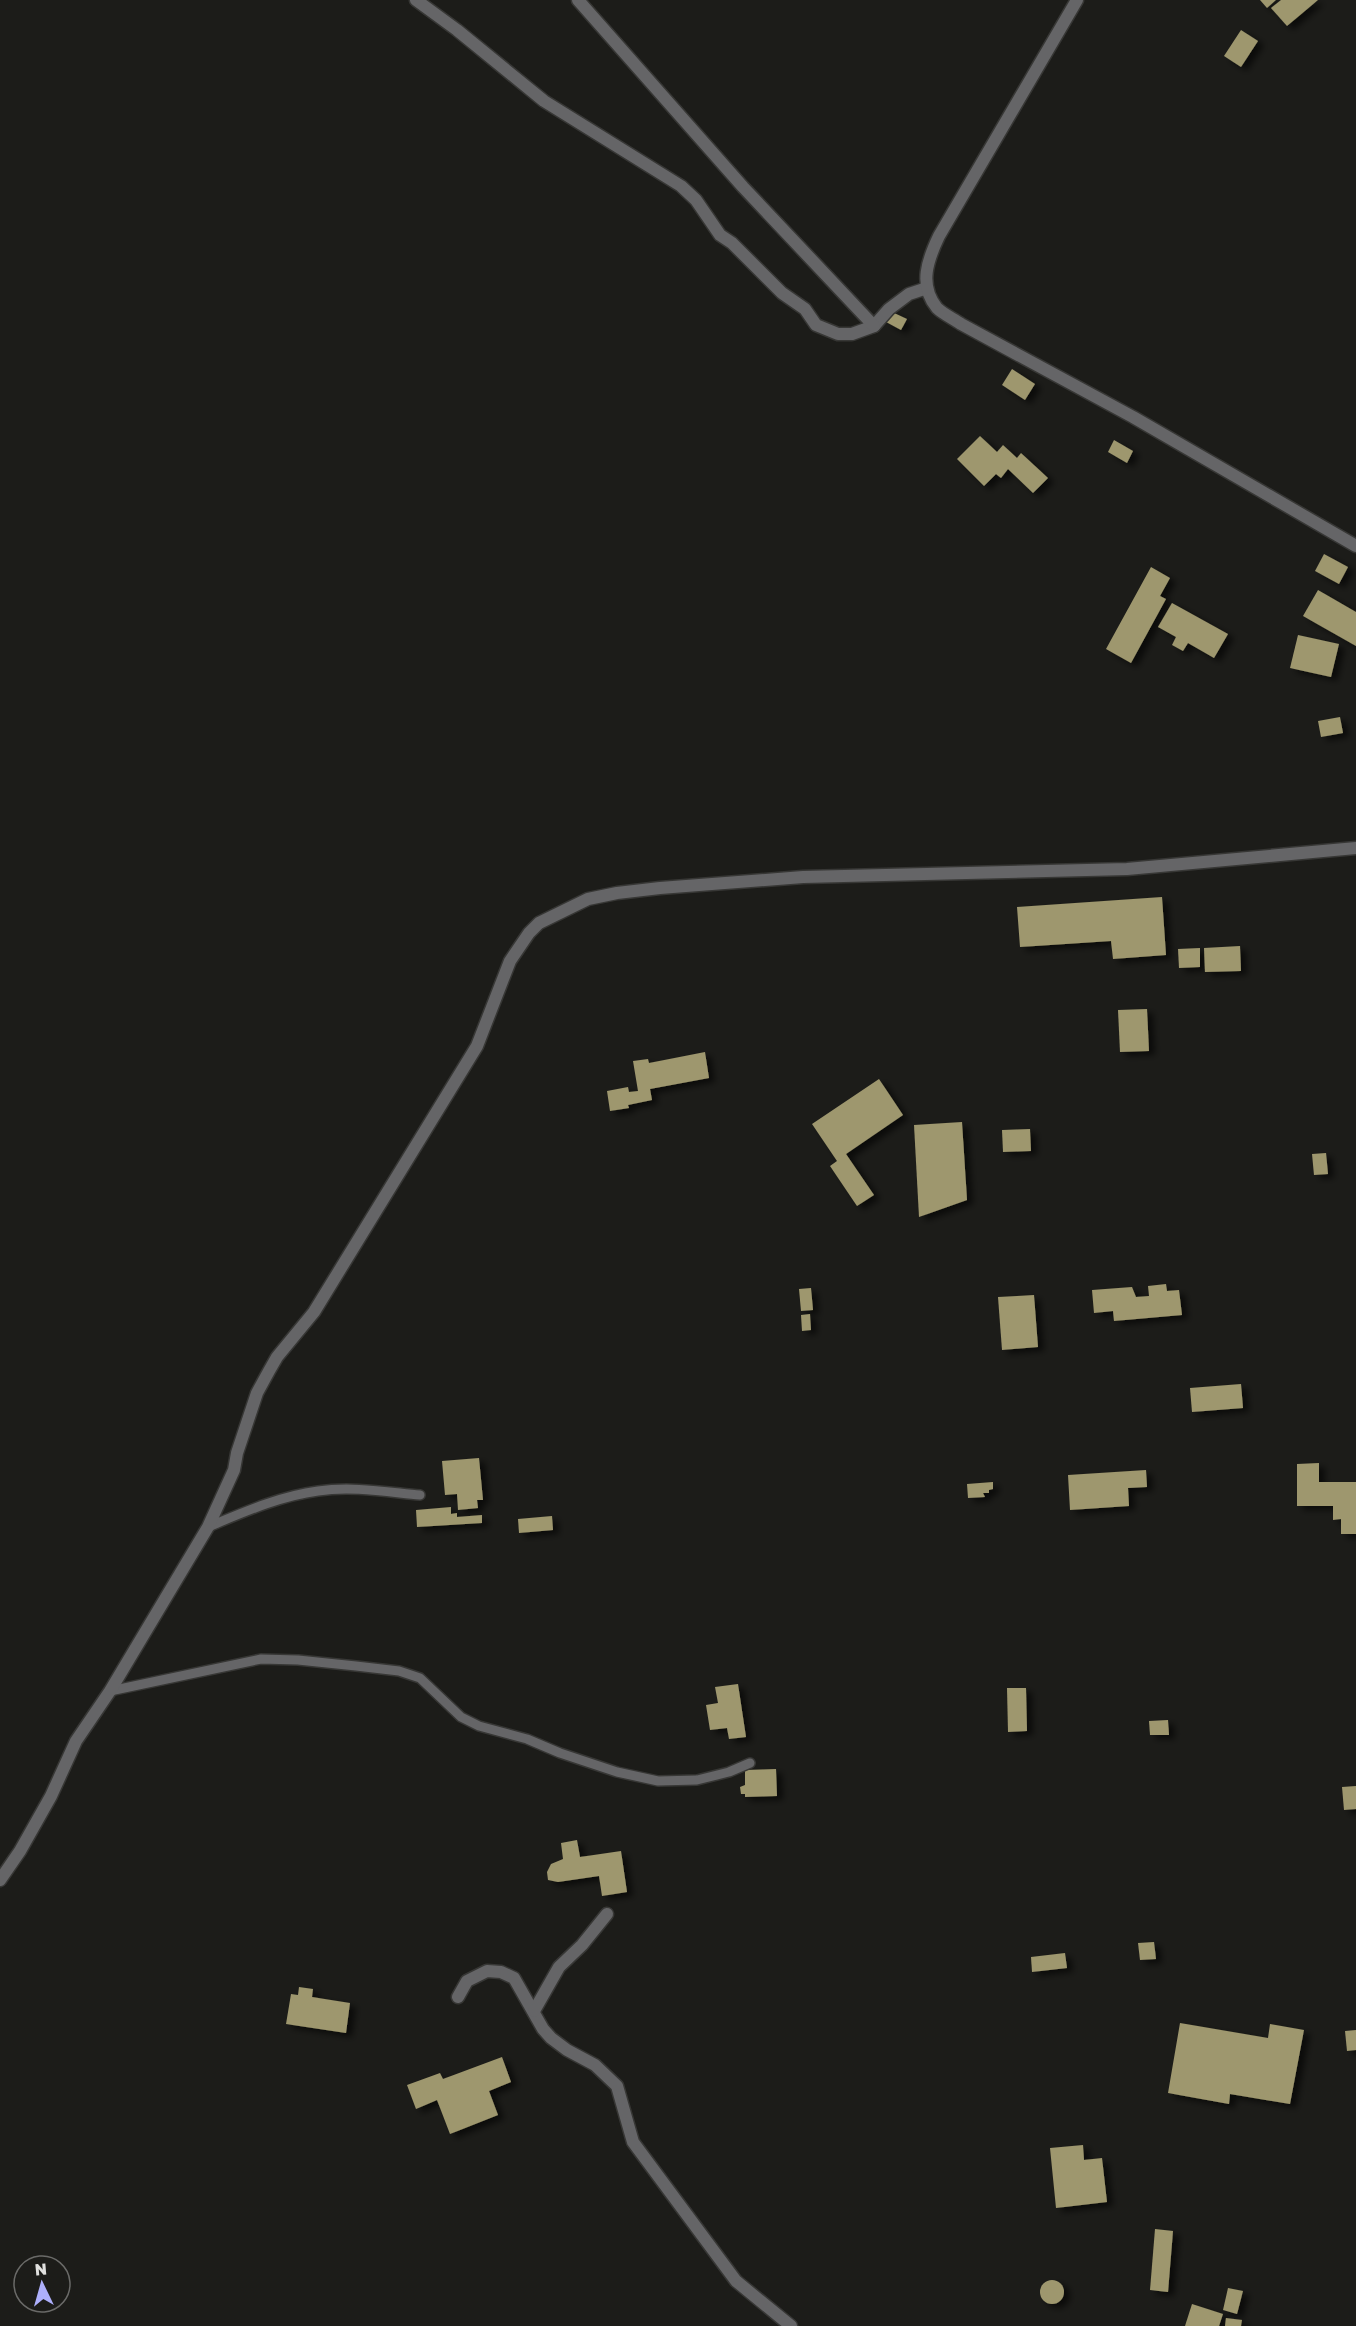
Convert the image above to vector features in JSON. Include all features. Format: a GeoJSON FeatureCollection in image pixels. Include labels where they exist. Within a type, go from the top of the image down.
{"type":"FeatureCollection","features":[{"type":"Feature","properties":{"kind":"street"},"geometry":{"type":"LineString","coordinates":[[416,0],[457,30],[544,101],[681,186],[696,200],[720,235],[732,243],[782,293],[805,309],[816,325],[837,334],[852,334],[874,326],[889,309],[904,298],[916,290],[927,288]]}},
{"type":"Feature","properties":{"kind":"street"},"geometry":{"type":"LineString","coordinates":[[578,0],[743,187],[874,326]]}},
{"type":"Feature","properties":{"kind":"street"},"geometry":{"type":"LineString","coordinates":[[1077,0],[939,236],[927,261],[927,288],[938,309],[961,324],[1133,417],[1356,546]]}},
{"type":"Feature","properties":{"kind":"street"},"geometry":{"type":"LineString","coordinates":[[0,1880],[20,1851],[51,1796],[76,1741],[110,1691],[208,1527],[234,1470],[251,1409],[263,1381],[277,1357],[314,1312],[362,1236],[477,1046],[510,961],[529,933],[544,920],[588,899],[616,892],[660,888],[803,877],[1127,869],[1356,848]]}},
{"type":"Feature","properties":{"kind":"street"},"geometry":{"type":"LineString","coordinates":[[534,2012],[560,1967],[582,1945],[607,1914]]}},
{"type":"Feature","properties":{"kind":"street"},"geometry":{"type":"LineString","coordinates":[[458,1997],[467,1981],[488,1971],[501,1972],[514,1978],[543,2029],[551,2038],[567,2050],[595,2065],[617,2086],[633,2142],[736,2281],[791,2326]]}},
{"type":"Feature","properties":{"kind":"lane"},"geometry":{"type":"LineString","coordinates":[[208,1527],[270,1503],[320,1490],[420,1495]]}},
{"type":"Feature","properties":{"kind":"lane"},"geometry":{"type":"LineString","coordinates":[[110,1691],[261,1659],[356,1666],[399,1671],[420,1678],[461,1717],[479,1726],[527,1739],[617,1772],[658,1781],[697,1780],[729,1772],[750,1763]]}},
{"type":"Feature","properties":{"kind":"building"},"geometry":{"type":"Polygon","coordinates":[[[1260,0],[1276,0],[1267,8],[1260,0]]]}},
{"type":"Feature","properties":{"kind":"building"},"geometry":{"type":"Polygon","coordinates":[[[1281,0],[1318,0],[1287,26],[1271,8],[1281,0]]]}},
{"type":"Feature","properties":{"kind":"building"},"geometry":{"type":"Polygon","coordinates":[[[1241,30],[1258,41],[1241,67],[1224,56],[1241,30]]]}},
{"type":"Feature","properties":{"kind":"building"},"geometry":{"type":"Polygon","coordinates":[[[892,312],[907,319],[901,330],[886,322],[892,312]]]}},
{"type":"Feature","properties":{"kind":"building"},"geometry":{"type":"Polygon","coordinates":[[[1012,369],[1035,384],[1025,400],[1002,385],[1012,369]]]}},
{"type":"Feature","properties":{"kind":"building"},"geometry":{"type":"Polygon","coordinates":[[[980,436],[997,452],[1003,445],[1017,458],[1021,453],[1048,478],[1033,493],[1008,469],[1001,478],[996,474],[984,486],[957,459],[980,436]]]}},
{"type":"Feature","properties":{"kind":"building"},"geometry":{"type":"Polygon","coordinates":[[[1114,440],[1133,451],[1127,463],[1108,452],[1114,440]]]}},
{"type":"Feature","properties":{"kind":"building"},"geometry":{"type":"Polygon","coordinates":[[[1324,554],[1348,567],[1339,584],[1315,571],[1324,554]]]}},
{"type":"Feature","properties":{"kind":"building"},"geometry":{"type":"Polygon","coordinates":[[[1151,567],[1170,578],[1160,596],[1166,599],[1131,663],[1106,649],[1151,567]]]}},
{"type":"Feature","properties":{"kind":"building"},"geometry":{"type":"Polygon","coordinates":[[[1318,590],[1356,612],[1356,646],[1303,616],[1318,590]]]}},
{"type":"Feature","properties":{"kind":"building"},"geometry":{"type":"Polygon","coordinates":[[[1172,603],[1228,634],[1214,658],[1188,643],[1183,651],[1172,645],[1176,637],[1158,627],[1172,603]]]}},
{"type":"Feature","properties":{"kind":"building"},"geometry":{"type":"Polygon","coordinates":[[[1298,635],[1339,644],[1331,677],[1290,668],[1298,635]]]}},
{"type":"Feature","properties":{"kind":"building"},"geometry":{"type":"Polygon","coordinates":[[[1340,717],[1343,733],[1321,737],[1318,721],[1340,717]]]}},
{"type":"Feature","properties":{"kind":"building"},"geometry":{"type":"Polygon","coordinates":[[[1162,897],[1166,955],[1113,959],[1111,941],[1020,947],[1017,907],[1162,897]]]}},
{"type":"Feature","properties":{"kind":"building"},"geometry":{"type":"Polygon","coordinates":[[[1240,946],[1241,971],[1205,972],[1204,948],[1240,946]]]}},
{"type":"Feature","properties":{"kind":"building"},"geometry":{"type":"Polygon","coordinates":[[[1200,948],[1200,967],[1179,968],[1178,949],[1200,948]]]}},
{"type":"Feature","properties":{"kind":"building"},"geometry":{"type":"Polygon","coordinates":[[[1147,1009],[1149,1051],[1120,1052],[1118,1010],[1147,1009]]]}},
{"type":"Feature","properties":{"kind":"building"},"geometry":{"type":"Polygon","coordinates":[[[705,1052],[709,1078],[650,1089],[652,1100],[628,1105],[629,1108],[610,1111],[607,1091],[628,1087],[629,1092],[638,1091],[633,1061],[648,1059],[649,1063],[705,1052]]]}},
{"type":"Feature","properties":{"kind":"building"},"geometry":{"type":"Polygon","coordinates":[[[879,1079],[903,1115],[846,1154],[874,1195],[857,1206],[830,1166],[837,1161],[812,1124],[879,1079]]]}},
{"type":"Feature","properties":{"kind":"building"},"geometry":{"type":"Polygon","coordinates":[[[962,1122],[967,1200],[919,1217],[914,1125],[962,1122]]]}},
{"type":"Feature","properties":{"kind":"building"},"geometry":{"type":"Polygon","coordinates":[[[1030,1129],[1031,1151],[1003,1152],[1002,1130],[1030,1129]]]}},
{"type":"Feature","properties":{"kind":"building"},"geometry":{"type":"Polygon","coordinates":[[[1326,1153],[1328,1174],[1314,1175],[1312,1154],[1326,1153]]]}},
{"type":"Feature","properties":{"kind":"building"},"geometry":{"type":"Polygon","coordinates":[[[1166,1284],[1167,1291],[1179,1290],[1182,1315],[1114,1321],[1113,1311],[1094,1313],[1092,1290],[1132,1287],[1136,1297],[1149,1296],[1148,1286],[1166,1284]]]}},
{"type":"Feature","properties":{"kind":"building"},"geometry":{"type":"Polygon","coordinates":[[[811,1288],[813,1310],[801,1311],[799,1289],[811,1288]]]}},
{"type":"Feature","properties":{"kind":"building"},"geometry":{"type":"Polygon","coordinates":[[[1034,1295],[1038,1347],[1002,1350],[998,1297],[1034,1295]]]}},
{"type":"Feature","properties":{"kind":"building"},"geometry":{"type":"Polygon","coordinates":[[[810,1314],[811,1330],[802,1331],[801,1315],[810,1314]]]}},
{"type":"Feature","properties":{"kind":"building"},"geometry":{"type":"Polygon","coordinates":[[[1241,1384],[1243,1408],[1192,1412],[1190,1388],[1241,1384]]]}},
{"type":"Feature","properties":{"kind":"building"},"geometry":{"type":"Polygon","coordinates":[[[479,1458],[483,1500],[477,1500],[478,1508],[458,1510],[457,1494],[445,1495],[442,1461],[479,1458]]]}},
{"type":"Feature","properties":{"kind":"building"},"geometry":{"type":"Polygon","coordinates":[[[1319,1463],[1319,1482],[1356,1482],[1356,1534],[1341,1534],[1341,1519],[1333,1520],[1333,1506],[1297,1506],[1297,1464],[1319,1463]]]}},
{"type":"Feature","properties":{"kind":"building"},"geometry":{"type":"Polygon","coordinates":[[[1146,1470],[1147,1487],[1128,1488],[1129,1506],[1070,1510],[1068,1475],[1146,1470]]]}},
{"type":"Feature","properties":{"kind":"building"},"geometry":{"type":"Polygon","coordinates":[[[993,1482],[993,1489],[989,1490],[989,1493],[983,1493],[985,1497],[968,1498],[967,1484],[993,1482]]]}},
{"type":"Feature","properties":{"kind":"building"},"geometry":{"type":"Polygon","coordinates":[[[451,1507],[451,1514],[457,1513],[457,1517],[482,1515],[482,1523],[417,1527],[416,1510],[451,1507]]]}},
{"type":"Feature","properties":{"kind":"building"},"geometry":{"type":"Polygon","coordinates":[[[552,1516],[553,1530],[519,1533],[518,1519],[552,1516]]]}},
{"type":"Feature","properties":{"kind":"building"},"geometry":{"type":"Polygon","coordinates":[[[738,1684],[746,1737],[729,1739],[727,1728],[710,1730],[706,1705],[718,1703],[715,1687],[738,1684]]]}},
{"type":"Feature","properties":{"kind":"building"},"geometry":{"type":"Polygon","coordinates":[[[1007,1688],[1026,1688],[1027,1731],[1008,1732],[1007,1688]]]}},
{"type":"Feature","properties":{"kind":"building"},"geometry":{"type":"Polygon","coordinates":[[[1168,1720],[1169,1735],[1150,1735],[1149,1721],[1168,1720]]]}},
{"type":"Feature","properties":{"kind":"building"},"geometry":{"type":"Polygon","coordinates":[[[776,1769],[777,1796],[745,1797],[745,1794],[741,1794],[740,1787],[745,1785],[745,1770],[776,1769]]]}},
{"type":"Feature","properties":{"kind":"building"},"geometry":{"type":"Polygon","coordinates":[[[1356,1786],[1356,1809],[1344,1810],[1342,1787],[1356,1786]]]}},
{"type":"Feature","properties":{"kind":"building"},"geometry":{"type":"Polygon","coordinates":[[[577,1840],[580,1857],[621,1851],[627,1892],[602,1896],[599,1876],[558,1882],[548,1880],[547,1872],[551,1864],[563,1859],[561,1843],[577,1840]]]}},
{"type":"Feature","properties":{"kind":"building"},"geometry":{"type":"Polygon","coordinates":[[[1154,1942],[1156,1959],[1140,1960],[1138,1943],[1154,1942]]]}},
{"type":"Feature","properties":{"kind":"building"},"geometry":{"type":"Polygon","coordinates":[[[1065,1953],[1067,1968],[1032,1972],[1031,1957],[1065,1953]]]}},
{"type":"Feature","properties":{"kind":"building"},"geometry":{"type":"Polygon","coordinates":[[[299,1987],[313,1989],[312,1997],[350,2003],[346,2033],[286,2024],[291,1994],[298,1995],[299,1987]]]}},
{"type":"Feature","properties":{"kind":"building"},"geometry":{"type":"Polygon","coordinates":[[[1180,2023],[1268,2038],[1270,2024],[1304,2030],[1290,2104],[1230,2094],[1229,2104],[1168,2093],[1180,2023]]]}},
{"type":"Feature","properties":{"kind":"building"},"geometry":{"type":"Polygon","coordinates":[[[1356,2030],[1356,2050],[1347,2051],[1345,2031],[1356,2030]]]}},
{"type":"Feature","properties":{"kind":"building"},"geometry":{"type":"Polygon","coordinates":[[[502,2057],[511,2082],[489,2091],[498,2115],[450,2134],[437,2100],[416,2109],[407,2085],[440,2073],[443,2079],[502,2057]]]}},
{"type":"Feature","properties":{"kind":"building"},"geometry":{"type":"Polygon","coordinates":[[[1083,2145],[1084,2160],[1102,2158],[1107,2202],[1056,2208],[1050,2148],[1083,2145]]]}},
{"type":"Feature","properties":{"kind":"building"},"geometry":{"type":"Polygon","coordinates":[[[1155,2229],[1173,2231],[1168,2292],[1150,2290],[1155,2229]]]}},
{"type":"Feature","properties":{"kind":"building"},"geometry":{"type":"Polygon","coordinates":[[[1052,2280],[1057,2281],[1063,2287],[1063,2297],[1057,2303],[1052,2304],[1047,2303],[1041,2297],[1040,2292],[1041,2287],[1047,2281],[1052,2280]]]}},
{"type":"Feature","properties":{"kind":"building"},"geometry":{"type":"Polygon","coordinates":[[[1228,2288],[1243,2291],[1237,2314],[1223,2310],[1228,2288]]]}},
{"type":"Feature","properties":{"kind":"building"},"geometry":{"type":"Polygon","coordinates":[[[1192,2304],[1223,2314],[1219,2326],[1185,2326],[1192,2304]]]}},
{"type":"Feature","properties":{"kind":"building"},"geometry":{"type":"Polygon","coordinates":[[[1226,2318],[1242,2320],[1241,2326],[1225,2326],[1226,2318]]]}}]}
